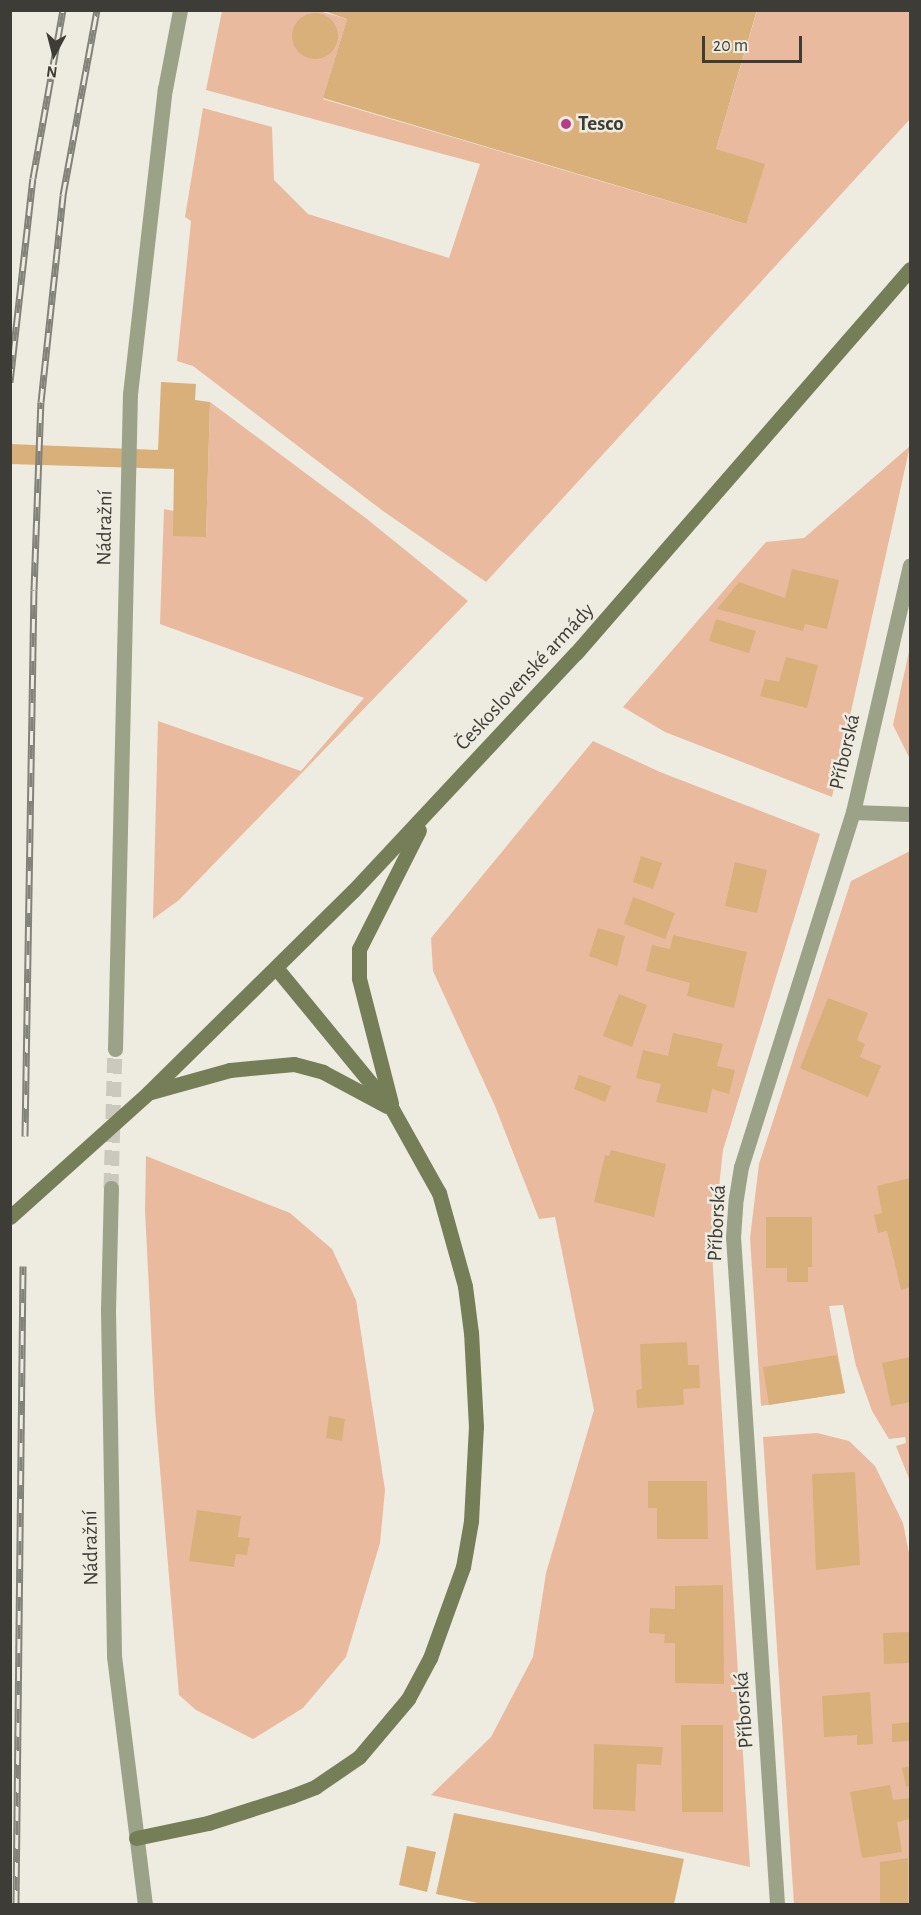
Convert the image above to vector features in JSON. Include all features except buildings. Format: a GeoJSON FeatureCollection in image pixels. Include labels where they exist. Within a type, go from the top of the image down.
{"type":"FeatureCollection","features":[{"type":"Feature","properties":{"kind":"main road","name":"Československé armády"},"geometry":{"type":"LineString","coordinates":[[10,1217],[148,1093],[277,969],[428,813],[720,492],[910,269]]}},
{"type":"Feature","properties":{"kind":"main road"},"geometry":{"type":"LineString","coordinates":[[392,1109],[358,978],[359,949],[428,813]]}},
{"type":"Feature","properties":{"kind":"main road"},"geometry":{"type":"LineString","coordinates":[[136,1838],[208,1823],[315,1787],[339,1773],[378,1739],[408,1699],[448,1612],[463,1567],[476,1474],[471,1333],[465,1286],[439,1193],[392,1109],[277,969]]}},
{"type":"Feature","properties":{"kind":"main road"},"geometry":{"type":"LineString","coordinates":[[148,1093],[230,1070],[294,1064],[323,1072],[392,1109]]}},
{"type":"Feature","properties":{"kind":"street","name":"Nádražní"},"geometry":{"type":"LineString","coordinates":[[115,1049],[130,394],[165,89],[180,10]]}},
{"type":"Feature","properties":{"kind":"street","name":"Příborská"},"geometry":{"type":"LineString","coordinates":[[777,1905],[733,1237],[741,1167],[853,812],[910,565]]}},
{"type":"Feature","properties":{"kind":"street"},"geometry":{"type":"LineString","coordinates":[[853,812],[910,814]]}},
{"type":"Feature","properties":{"kind":"street","name":"Nádražní"},"geometry":{"type":"LineString","coordinates":[[111,1188],[108,1310],[114,1656],[145,1905]]}},
{"type":"Feature","properties":{"kind":"shaded area"},"geometry":{"type":"Polygon","coordinates":[[[222,11],[319,11],[347,19],[323,99],[746,224],[716,149],[757,11],[910,11],[910,119],[486,582],[383,511],[193,366],[177,361],[191,221],[185,217],[203,108],[272,127],[274,180],[308,214],[449,258],[480,164],[206,90],[222,11]]]}},
{"type":"Feature","properties":{"kind":"shaded area"},"geometry":{"type":"Polygon","coordinates":[[[210,402],[367,519],[468,601],[179,900],[153,919],[158,721],[301,771],[364,698],[160,624],[164,509],[174,511],[206,537],[210,402]]]}},
{"type":"Feature","properties":{"kind":"shaded area"},"geometry":{"type":"Polygon","coordinates":[[[910,446],[832,797],[665,732],[623,707],[766,542],[804,538],[910,446]]]}},
{"type":"Feature","properties":{"kind":"shaded area"},"geometry":{"type":"Polygon","coordinates":[[[910,647],[910,759],[893,725],[910,647]]]}},
{"type":"Feature","properties":{"kind":"shaded area"},"geometry":{"type":"Polygon","coordinates":[[[593,741],[660,772],[820,834],[723,1150],[712,1252],[750,1867],[431,1795],[491,1737],[533,1657],[546,1573],[594,1410],[555,1217],[539,1219],[495,1106],[433,971],[431,938],[593,741]]]}},
{"type":"Feature","properties":{"kind":"shaded area"},"geometry":{"type":"Polygon","coordinates":[[[910,851],[910,1481],[896,1446],[906,1443],[905,1437],[889,1439],[872,1411],[856,1366],[843,1305],[829,1306],[845,1393],[761,1406],[750,1238],[759,1164],[851,881],[910,851]]]}},
{"type":"Feature","properties":{"kind":"shaded area"},"geometry":{"type":"Polygon","coordinates":[[[146,1156],[290,1213],[332,1249],[356,1300],[385,1490],[380,1543],[346,1657],[303,1708],[253,1739],[196,1710],[179,1695],[155,1410],[145,1210],[146,1156]]]}},
{"type":"Feature","properties":{"kind":"shaded area"},"geometry":{"type":"Polygon","coordinates":[[[817,1433],[849,1441],[875,1466],[903,1523],[910,1558],[910,1904],[794,1904],[763,1437],[817,1433]]]}},
{"type":"Feature","properties":{"kind":"tunnel"},"geometry":{"type":"LineString","coordinates":[[111,1188],[115,1049]]}},
{"type":"Feature","properties":{"kind":"railway"},"geometry":{"type":"LineString","coordinates":[[10,382],[33,178],[63,10]]}},
{"type":"Feature","properties":{"kind":"railway"},"geometry":{"type":"LineString","coordinates":[[25,1136],[34,590],[41,402],[63,195],[97,10]]}},
{"type":"Feature","properties":{"kind":"railway"},"geometry":{"type":"LineString","coordinates":[[16,1904],[23,1266]]}},
{"type":"Feature","properties":{"kind":"place","name":"Tesco"},"geometry":{"type":"Point","coordinates":[566,124]}}]}
